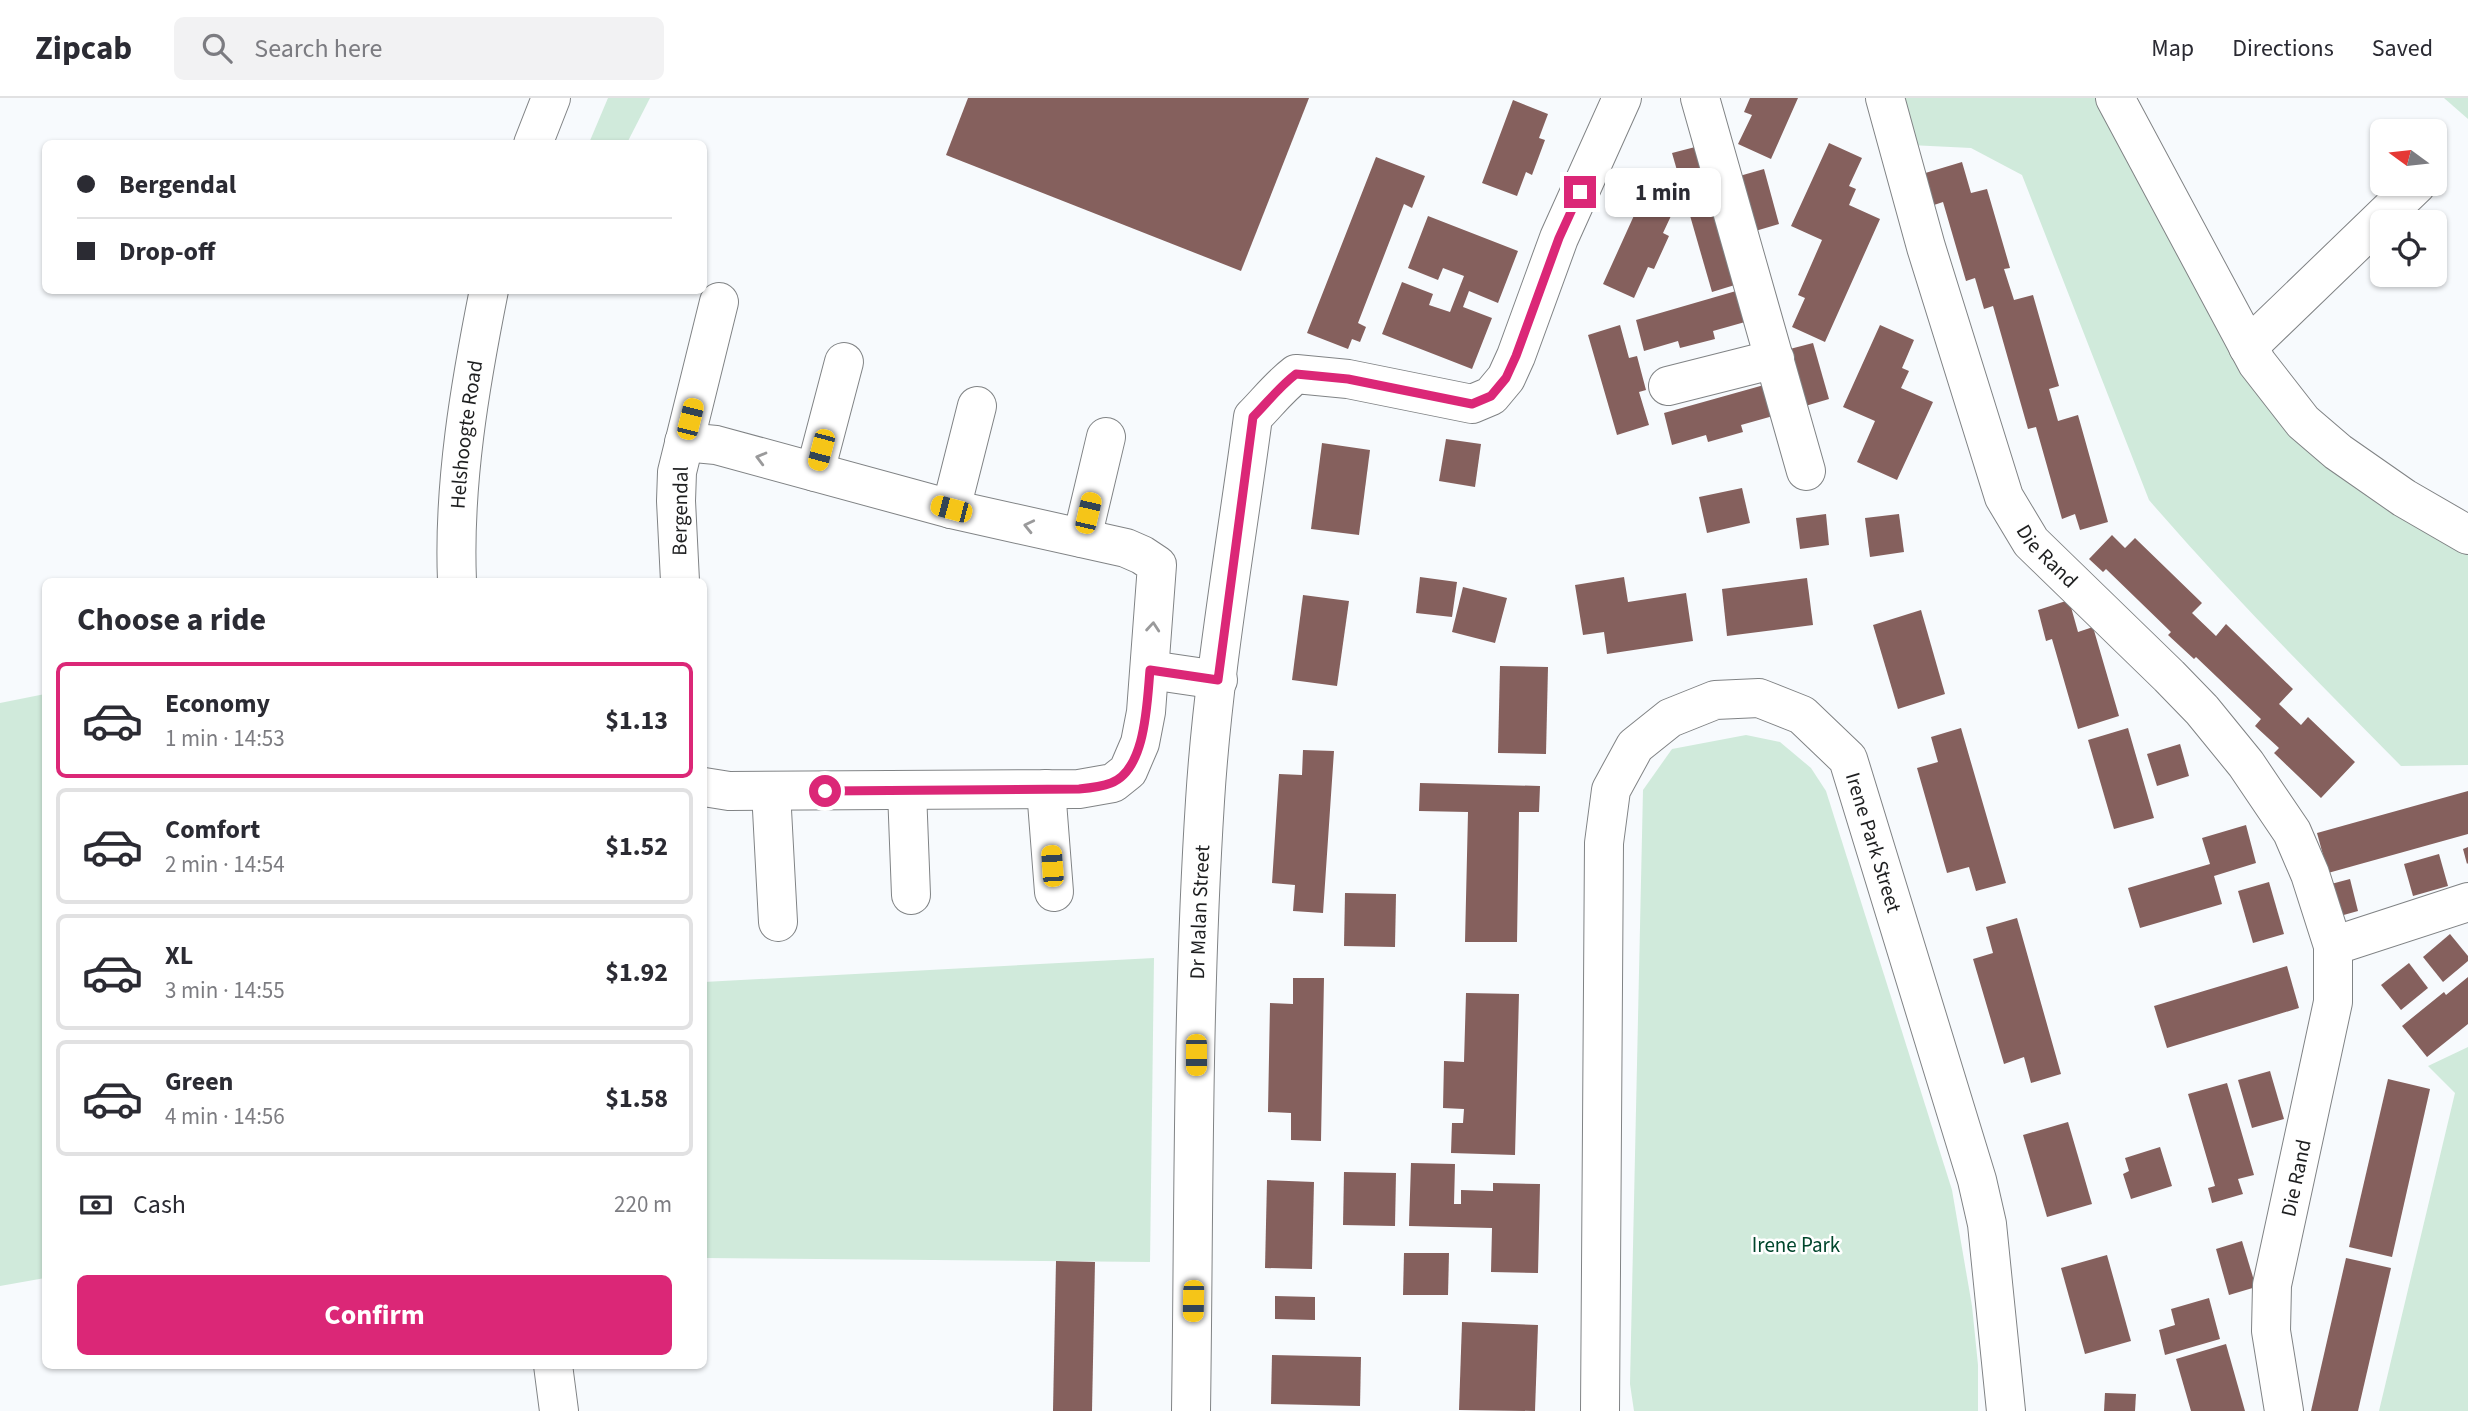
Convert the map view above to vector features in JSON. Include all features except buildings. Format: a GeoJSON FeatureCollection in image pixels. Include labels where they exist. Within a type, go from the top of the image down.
{"type":"FeatureCollection","features":[{"type":"Feature","properties":{"kind":"street"},"geometry":{"type":"LineString","coordinates":[[535,140],[551,98]]}},
{"type":"Feature","properties":{"kind":"street","name":"Dr Malan Street"},"geometry":{"type":"LineString","coordinates":[[1191,1411],[1198,926],[1205,798],[1253,417],[1282,385],[1296,374],[1348,379],[1472,404],[1491,396],[1506,378],[1516,356],[1559,238],[1622,98]]}},
{"type":"Feature","properties":{"kind":"street"},"geometry":{"type":"LineString","coordinates":[[1700,98],[1807,471]]}},
{"type":"Feature","properties":{"kind":"street","name":"Die Rand"},"geometry":{"type":"LineString","coordinates":[[1885,98],[1926,247],[2004,497],[2031,542],[2178,685],[2246,764],[2291,832],[2310,874],[2333,946],[2333,1002],[2272,1285],[2271,1331],[2284,1411]]}},
{"type":"Feature","properties":{"kind":"street"},"geometry":{"type":"LineString","coordinates":[[2115,98],[2257,363],[2303,422],[2337,452],[2404,498],[2468,535]]}},
{"type":"Feature","properties":{"kind":"street"},"geometry":{"type":"LineString","coordinates":[[2248,347],[2405,196]]}},
{"type":"Feature","properties":{"kind":"street","name":"Helshoogte Road"},"geometry":{"type":"LineString","coordinates":[[457,578],[461,468],[474,362],[488,294]]}},
{"type":"Feature","properties":{"kind":"street","name":"Bergendal"},"geometry":{"type":"LineString","coordinates":[[680,578],[677,472],[719,302]]}},
{"type":"Feature","properties":{"kind":"street"},"geometry":{"type":"LineString","coordinates":[[1668,386],[1775,359]]}},
{"type":"Feature","properties":{"kind":"street"},"geometry":{"type":"LineString","coordinates":[[815,472],[844,362]]}},
{"type":"Feature","properties":{"kind":"street"},"geometry":{"type":"LineString","coordinates":[[951,509],[977,406]]}},
{"type":"Feature","properties":{"kind":"street"},"geometry":{"type":"LineString","coordinates":[[1082,538],[1106,438]]}},
{"type":"Feature","properties":{"kind":"street","name":"Bergendal"},"geometry":{"type":"LineString","coordinates":[[684,442],[716,446],[951,509],[1126,548],[1157,565],[1150,670],[1140,743],[1128,772],[1113,783],[1097,787],[1046,789],[907,791],[729,792],[707,788]]}},
{"type":"Feature","properties":{"kind":"street"},"geometry":{"type":"LineString","coordinates":[[1150,670],[1218,680]]}},
{"type":"Feature","properties":{"kind":"street","name":"Irene Park Street"},"geometry":{"type":"LineString","coordinates":[[1600,1411],[1604,843],[1611,790],[1635,746],[1670,718],[1716,700],[1759,698],[1802,715],[1848,759],[1977,1180],[1987,1224],[2006,1411]]}},
{"type":"Feature","properties":{"kind":"street"},"geometry":{"type":"LineString","coordinates":[[1046,789],[1054,892]]}},
{"type":"Feature","properties":{"kind":"street"},"geometry":{"type":"LineString","coordinates":[[771,791],[778,922]]}},
{"type":"Feature","properties":{"kind":"street"},"geometry":{"type":"LineString","coordinates":[[907,791],[911,895]]}},
{"type":"Feature","properties":{"kind":"street"},"geometry":{"type":"LineString","coordinates":[[2333,946],[2468,902]]}},
{"type":"Feature","properties":{"kind":"street"},"geometry":{"type":"LineString","coordinates":[[554,1369],[559,1411]]}},
{"type":"Feature","properties":{"kind":"green space"},"geometry":{"type":"Polygon","coordinates":[[[608,98],[650,98],[629,140],[590,140],[608,98]]]}},
{"type":"Feature","properties":{"kind":"green space"},"geometry":{"type":"Polygon","coordinates":[[[1896,98],[2106,98],[2280,417],[2468,524],[2468,765],[2401,766],[2179,535],[2149,500],[2022,175],[1971,148],[1910,145],[1896,98]]]}},
{"type":"Feature","properties":{"kind":"green space"},"geometry":{"type":"Polygon","coordinates":[[[2444,98],[2468,98],[2468,119],[2444,98]]]}},
{"type":"Feature","properties":{"kind":"green space"},"geometry":{"type":"Polygon","coordinates":[[[42,695],[42,1279],[0,1286],[0,703],[42,695]]]}},
{"type":"Feature","properties":{"kind":"green space","name":"Irene Park"},"geometry":{"type":"Polygon","coordinates":[[[1746,735],[1780,742],[1811,768],[1826,791],[1952,1190],[1972,1306],[1978,1365],[1978,1411],[1634,1411],[1630,1384],[1643,790],[1672,749],[1746,735]]]}},
{"type":"Feature","properties":{"kind":"green space"},"geometry":{"type":"Polygon","coordinates":[[[1154,958],[1150,1262],[707,1258],[707,982],[1154,958]]]}},
{"type":"Feature","properties":{"kind":"green space"},"geometry":{"type":"Polygon","coordinates":[[[2468,1047],[2468,1411],[2379,1411],[2455,1093],[2428,1066],[2468,1047]]]}},
{"type":"Feature","properties":{"kind":"route"},"geometry":{"type":"LineString","coordinates":[[825,791],[1079,789],[1113,783],[1128,772],[1140,743],[1150,670],[1218,680],[1253,417],[1282,385],[1296,374],[1348,379],[1472,404],[1491,396],[1506,378],[1516,356],[1559,238],[1580,192]]}}]}
